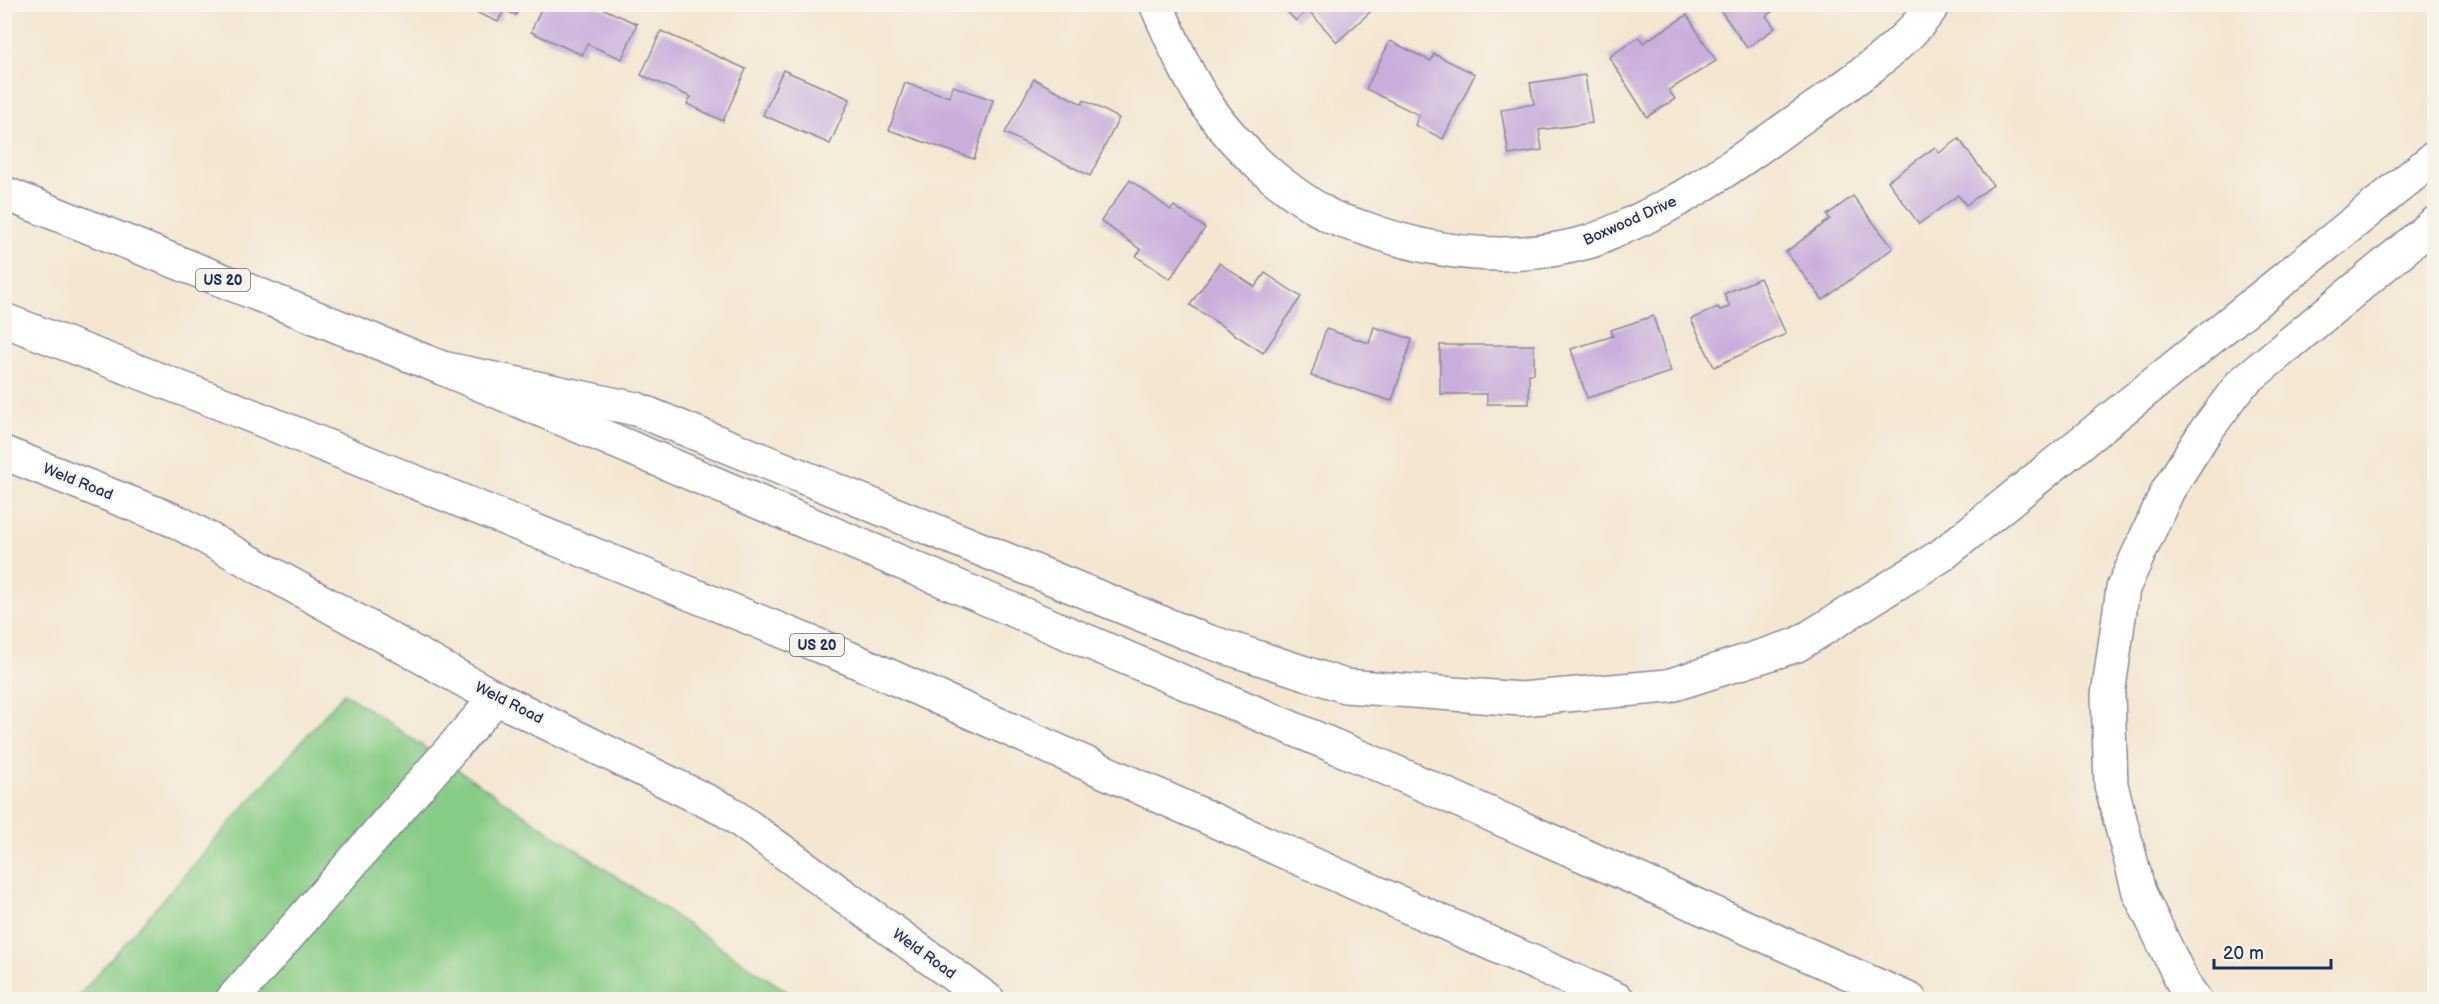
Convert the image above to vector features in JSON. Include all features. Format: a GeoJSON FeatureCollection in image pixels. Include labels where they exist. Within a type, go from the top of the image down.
{"type":"FeatureCollection","features":[{"type":"Feature","properties":{"kind":"main road","name":"Boxwood Drive"},"geometry":{"type":"LineString","coordinates":[[1156,4],[1183,65],[1210,109],[1248,154],[1286,186],[1329,216],[1395,240],[1454,252],[1499,256],[1539,252],[1589,242],[1684,197],[1840,90],[1901,41],[1934,4]]}},
{"type":"Feature","properties":{"kind":"main road"},"geometry":{"type":"LineString","coordinates":[[442,368],[636,409],[1204,640],[1345,686],[1521,699],[1668,686],[1797,645],[1942,555],[2433,158]]}},
{"type":"Feature","properties":{"kind":"main road","name":"US 20"},"geometry":{"type":"LineString","coordinates":[[4,193],[442,368],[1386,768],[1911,999]]}},
{"type":"Feature","properties":{"kind":"main road"},"geometry":{"type":"LineString","coordinates":[[2195,999],[2184,985],[2139,892],[2111,784],[2108,695],[2123,588],[2168,490],[2205,432],[2241,384],[2434,224]]}},
{"type":"Feature","properties":{"kind":"main road","name":"US 20"},"geometry":{"type":"LineString","coordinates":[[4,320],[236,410],[849,658],[1618,999]]}},
{"type":"Feature","properties":{"kind":"main road","name":"Weld Road"},"geometry":{"type":"LineString","coordinates":[[4,453],[178,522],[496,698],[727,811],[988,999]]}},
{"type":"Feature","properties":{"kind":"main road"},"geometry":{"type":"LineString","coordinates":[[232,999],[496,698]]}},
{"type":"Feature","properties":{"kind":"green space"},"geometry":{"type":"Polygon","coordinates":[[[344,693],[798,999],[75,1000],[344,693]]]}},
{"type":"Feature","properties":{"kind":"building"},"geometry":{"type":"Polygon","coordinates":[[[458,4],[521,4],[516,15],[504,10],[498,22],[458,4]]]}},
{"type":"Feature","properties":{"kind":"building"},"geometry":{"type":"Polygon","coordinates":[[[543,4],[593,4],[637,24],[622,59],[587,44],[582,55],[531,32],[543,4]]]}},
{"type":"Feature","properties":{"kind":"building"},"geometry":{"type":"Polygon","coordinates":[[[1280,4],[1379,4],[1337,42],[1308,10],[1296,21],[1280,4]]]}},
{"type":"Feature","properties":{"kind":"building"},"geometry":{"type":"Polygon","coordinates":[[[1716,4],[1782,4],[1766,16],[1775,28],[1747,48],[1716,4]]]}},
{"type":"Feature","properties":{"kind":"building"},"geometry":{"type":"Polygon","coordinates":[[[1687,15],[1716,61],[1669,90],[1675,99],[1647,117],[1609,57],[1639,37],[1643,43],[1687,15]]]}},
{"type":"Feature","properties":{"kind":"building"},"geometry":{"type":"Polygon","coordinates":[[[661,31],[746,69],[723,121],[687,104],[691,97],[641,75],[661,31]]]}},
{"type":"Feature","properties":{"kind":"building"},"geometry":{"type":"Polygon","coordinates":[[[1390,41],[1431,61],[1434,54],[1475,74],[1443,139],[1415,125],[1419,115],[1366,89],[1390,41]]]}},
{"type":"Feature","properties":{"kind":"building"},"geometry":{"type":"Polygon","coordinates":[[[783,70],[850,99],[830,144],[763,115],[783,70]]]}},
{"type":"Feature","properties":{"kind":"building"},"geometry":{"type":"Polygon","coordinates":[[[1585,75],[1592,123],[1539,130],[1542,150],[1509,155],[1501,110],[1534,104],[1530,83],[1585,75]]]}},
{"type":"Feature","properties":{"kind":"building"},"geometry":{"type":"Polygon","coordinates":[[[1034,79],[1082,104],[1084,100],[1119,118],[1090,176],[1005,133],[1034,79]]]}},
{"type":"Feature","properties":{"kind":"building"},"geometry":{"type":"Polygon","coordinates":[[[905,83],[950,97],[953,86],[993,100],[974,159],[889,130],[905,83]]]}},
{"type":"Feature","properties":{"kind":"building"},"geometry":{"type":"Polygon","coordinates":[[[1959,139],[1993,185],[1966,205],[1958,195],[1919,224],[1888,181],[1935,147],[1939,153],[1959,139]]]}},
{"type":"Feature","properties":{"kind":"building"},"geometry":{"type":"Polygon","coordinates":[[[1130,180],[1171,210],[1174,206],[1205,228],[1170,279],[1136,256],[1141,250],[1101,221],[1130,180]]]}},
{"type":"Feature","properties":{"kind":"building"},"geometry":{"type":"Polygon","coordinates":[[[1853,196],[1893,248],[1823,300],[1786,252],[1830,219],[1827,215],[1853,196]]]}},
{"type":"Feature","properties":{"kind":"building"},"geometry":{"type":"Polygon","coordinates":[[[1219,263],[1255,287],[1265,273],[1301,297],[1263,353],[1190,305],[1219,263]]]}},
{"type":"Feature","properties":{"kind":"building"},"geometry":{"type":"Polygon","coordinates":[[[1760,278],[1786,334],[1714,367],[1691,319],[1718,307],[1720,310],[1730,307],[1724,294],[1760,278]]]}},
{"type":"Feature","properties":{"kind":"building"},"geometry":{"type":"Polygon","coordinates":[[[1653,316],[1671,372],[1587,398],[1571,349],[1613,336],[1611,330],[1653,316]]]}},
{"type":"Feature","properties":{"kind":"building"},"geometry":{"type":"Polygon","coordinates":[[[1374,327],[1412,339],[1392,401],[1311,376],[1326,329],[1369,343],[1374,327]]]}},
{"type":"Feature","properties":{"kind":"building"},"geometry":{"type":"Polygon","coordinates":[[[1440,345],[1534,345],[1534,374],[1529,374],[1529,404],[1487,404],[1487,394],[1440,394],[1440,345]]]}}]}
